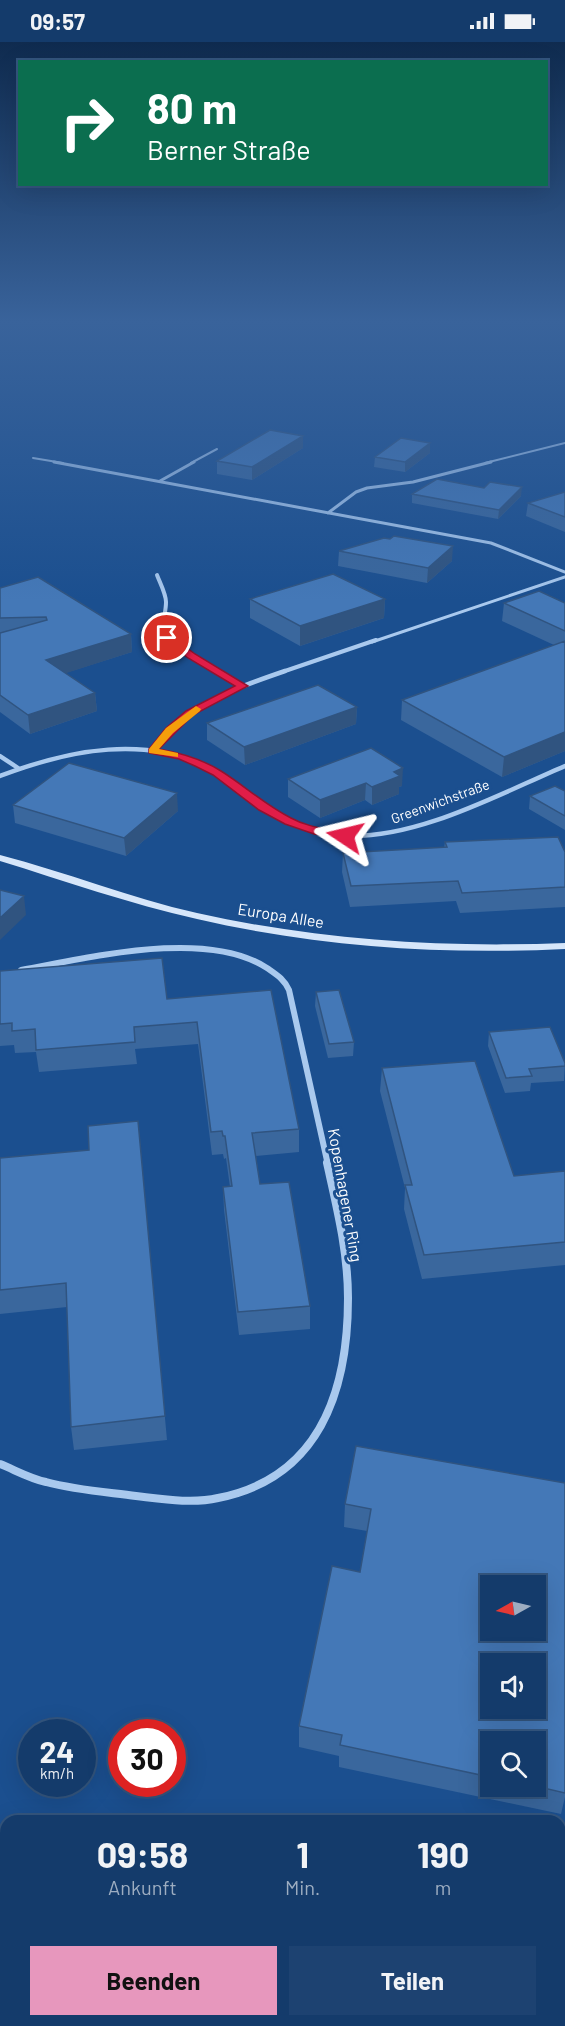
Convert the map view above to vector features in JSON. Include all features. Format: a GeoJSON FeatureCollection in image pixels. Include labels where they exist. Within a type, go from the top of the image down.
{"type":"FeatureCollection","features":[{"type":"Feature","properties":{"kind":"main road","name":"Europa Allee"},"geometry":{"type":"LineString","coordinates":[[0,858],[167,908],[269,931],[330,940],[437,947],[490,949],[565,946]]}},
{"type":"Feature","properties":{"kind":"street"},"geometry":{"type":"LineString","coordinates":[[157,575],[166,601],[162,627],[167,638],[191,656],[243,686]]}},
{"type":"Feature","properties":{"kind":"street"},"geometry":{"type":"LineString","coordinates":[[152,751],[169,731],[190,713],[243,686],[285,670]]}},
{"type":"Feature","properties":{"kind":"street","name":"Greenwichstraße"},"geometry":{"type":"LineString","coordinates":[[0,776],[50,758],[87,752],[152,751],[182,757],[217,773],[263,808],[289,822],[314,831],[345,836],[375,835],[402,830],[565,766]]}},
{"type":"Feature","properties":{"kind":"street"},"geometry":{"type":"LineString","coordinates":[[0,756],[18,768]]}},
{"type":"Feature","properties":{"kind":"street","name":"Kopenhagener Ring"},"geometry":{"type":"LineString","coordinates":[[0,1464],[44,1482],[62,1486],[168,1500],[216,1499],[259,1486],[300,1458],[324,1423],[345,1355],[348,1297],[340,1226],[294,1006],[283,978],[263,963],[237,954],[164,949],[120,952],[10,972]]}},
{"type":"Feature","properties":{"kind":"lane"},"geometry":{"type":"LineString","coordinates":[[328,513],[356,492],[367,488],[412,482],[565,443]]}},
{"type":"Feature","properties":{"kind":"lane"},"geometry":{"type":"LineString","coordinates":[[160,481],[217,449]]}},
{"type":"Feature","properties":{"kind":"lane"},"geometry":{"type":"LineString","coordinates":[[33,458],[491,543],[565,575]]}},
{"type":"Feature","properties":{"kind":"lane"},"geometry":{"type":"LineString","coordinates":[[285,670],[533,590],[565,575]]}},
{"type":"Feature","properties":{"kind":"building"},"geometry":{"type":"Polygon","coordinates":[[[270,430],[303,436],[252,467],[217,461],[270,430]]]}},
{"type":"Feature","properties":{"kind":"building"},"geometry":{"type":"Polygon","coordinates":[[[401,438],[430,443],[405,462],[375,457],[401,438]]]}},
{"type":"Feature","properties":{"kind":"building"},"geometry":{"type":"Polygon","coordinates":[[[437,479],[484,488],[490,482],[522,487],[499,510],[412,494],[437,479]]]}},
{"type":"Feature","properties":{"kind":"building"},"geometry":{"type":"Polygon","coordinates":[[[565,492],[565,517],[528,503],[565,492]]]}},
{"type":"Feature","properties":{"kind":"building"},"geometry":{"type":"Polygon","coordinates":[[[394,536],[453,546],[428,568],[339,551],[384,538],[390,539],[394,536]]]}},
{"type":"Feature","properties":{"kind":"building"},"geometry":{"type":"Polygon","coordinates":[[[333,574],[385,599],[300,626],[250,599],[333,574]]]}},
{"type":"Feature","properties":{"kind":"building"},"geometry":{"type":"Polygon","coordinates":[[[38,577],[131,634],[46,660],[95,693],[28,715],[0,695],[0,633],[47,620],[46,617],[0,618],[0,588],[38,577]]]}},
{"type":"Feature","properties":{"kind":"building"},"geometry":{"type":"Polygon","coordinates":[[[539,591],[565,603],[565,631],[504,603],[539,591]]]}},
{"type":"Feature","properties":{"kind":"building"},"geometry":{"type":"Polygon","coordinates":[[[565,641],[565,732],[504,757],[402,700],[565,641]]]}},
{"type":"Feature","properties":{"kind":"building"},"geometry":{"type":"Polygon","coordinates":[[[318,685],[357,707],[244,747],[207,723],[318,685]]]}},
{"type":"Feature","properties":{"kind":"building"},"geometry":{"type":"Polygon","coordinates":[[[371,748],[403,768],[394,772],[400,776],[372,787],[366,783],[320,800],[288,779],[371,748]]]}},
{"type":"Feature","properties":{"kind":"building"},"geometry":{"type":"Polygon","coordinates":[[[69,763],[177,793],[124,838],[13,805],[69,763]]]}},
{"type":"Feature","properties":{"kind":"building"},"geometry":{"type":"Polygon","coordinates":[[[555,786],[565,791],[565,816],[530,796],[555,786]]]}},
{"type":"Feature","properties":{"kind":"building"},"geometry":{"type":"Polygon","coordinates":[[[558,837],[565,852],[565,887],[462,893],[458,881],[351,886],[343,853],[447,847],[445,842],[558,837]]]}},
{"type":"Feature","properties":{"kind":"building"},"geometry":{"type":"Polygon","coordinates":[[[0,890],[24,896],[0,918],[0,890]]]}},
{"type":"Feature","properties":{"kind":"building"},"geometry":{"type":"Polygon","coordinates":[[[162,958],[167,999],[271,990],[299,1129],[252,1133],[260,1184],[289,1182],[310,1306],[238,1312],[223,1187],[232,1186],[225,1136],[222,1131],[211,1132],[197,1022],[134,1027],[135,1042],[36,1050],[35,1029],[12,1031],[12,1023],[0,1024],[0,971],[162,958]]]}},
{"type":"Feature","properties":{"kind":"building"},"geometry":{"type":"Polygon","coordinates":[[[339,990],[354,1042],[329,1044],[316,992],[339,990]]]}},
{"type":"Feature","properties":{"kind":"building"},"geometry":{"type":"Polygon","coordinates":[[[550,1027],[565,1066],[529,1069],[532,1076],[506,1078],[489,1032],[550,1027]]]}},
{"type":"Feature","properties":{"kind":"building"},"geometry":{"type":"Polygon","coordinates":[[[475,1061],[514,1176],[565,1171],[565,1242],[424,1255],[405,1185],[412,1185],[382,1068],[475,1061]]]}},
{"type":"Feature","properties":{"kind":"building"},"geometry":{"type":"Polygon","coordinates":[[[138,1121],[165,1416],[71,1427],[66,1283],[0,1290],[0,1158],[89,1150],[88,1126],[138,1121]]]}},
{"type":"Feature","properties":{"kind":"building"},"geometry":{"type":"Polygon","coordinates":[[[356,1446],[565,1483],[565,1793],[546,1789],[546,1731],[480,1731],[480,1775],[340,1745],[342,1735],[299,1726],[332,1566],[360,1572],[371,1509],[345,1504],[356,1446]]]}},
{"type":"Feature","properties":{"kind":"slow traffic"},"geometry":{"type":"LineString","coordinates":[[174,755],[152,751],[169,731],[196,709]]}},
{"type":"Feature","properties":{"kind":"route"},"geometry":{"type":"LineString","coordinates":[[167,638],[191,656],[243,686],[190,713],[169,731],[152,751],[182,757],[217,773],[263,808],[289,822],[314,831],[345,836]]}}]}
